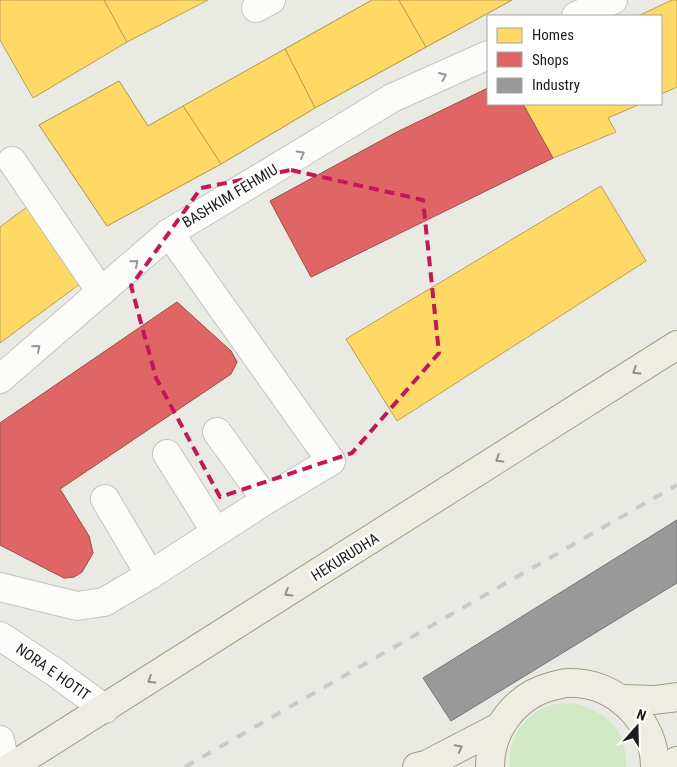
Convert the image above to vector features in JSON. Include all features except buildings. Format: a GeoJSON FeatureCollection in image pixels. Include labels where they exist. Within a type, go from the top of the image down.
{"type":"FeatureCollection","features":[{"type":"Feature","properties":{"kind":"main road","name":"HEKURUDHA"},"geometry":{"type":"LineString","coordinates":[[11,767],[677,345]]}},
{"type":"Feature","properties":{"kind":"main road"},"geometry":{"type":"LineString","coordinates":[[490,767],[490,753],[499,726],[517,704],[540,690],[568,683],[596,686],[621,699],[639,717],[651,740],[655,767]]}},
{"type":"Feature","properties":{"kind":"main road"},"geometry":{"type":"LineString","coordinates":[[621,699],[655,700],[677,697]]}},
{"type":"Feature","properties":{"kind":"main road"},"geometry":{"type":"LineString","coordinates":[[418,767],[426,765],[499,726]]}},
{"type":"Feature","properties":{"kind":"main road"},"geometry":{"type":"LineString","coordinates":[[672,767],[677,761]]}},
{"type":"Feature","properties":{"kind":"street"},"geometry":{"type":"LineString","coordinates":[[578,15],[613,0]]}},
{"type":"Feature","properties":{"kind":"street","name":"BASHKIM FEHMIU"},"geometry":{"type":"LineString","coordinates":[[0,380],[169,233],[392,98],[487,56]]}},
{"type":"Feature","properties":{"kind":"street"},"geometry":{"type":"LineString","coordinates":[[12,161],[101,292]]}},
{"type":"Feature","properties":{"kind":"street"},"geometry":{"type":"LineString","coordinates":[[0,587],[77,606],[104,602],[331,461],[169,233]]}},
{"type":"Feature","properties":{"kind":"street"},"geometry":{"type":"LineString","coordinates":[[218,432],[266,500]]}},
{"type":"Feature","properties":{"kind":"street"},"geometry":{"type":"LineString","coordinates":[[167,454],[216,532]]}},
{"type":"Feature","properties":{"kind":"street"},"geometry":{"type":"LineString","coordinates":[[105,499],[150,575]]}},
{"type":"Feature","properties":{"kind":"street","name":"NORA E HOTIT"},"geometry":{"type":"LineString","coordinates":[[0,636],[56,673],[105,709]]}},
{"type":"Feature","properties":{"kind":"street"},"geometry":{"type":"LineString","coordinates":[[0,740],[3,754],[0,767]]}},
{"type":"Feature","properties":{"kind":"highlighted area"},"geometry":{"type":"Polygon","coordinates":[[[291,170],[423,200],[439,353],[352,453],[220,497],[156,378],[131,286],[201,188],[291,170]]]}},
{"type":"Feature","properties":{"kind":"green space"},"geometry":{"type":"Polygon","coordinates":[[[575,703],[597,712],[614,725],[623,743],[626,767],[510,767],[511,746],[515,736],[528,719],[546,707],[556,704],[575,703]]]}},
{"type":"Feature","properties":{"kind":"railway"},"geometry":{"type":"LineString","coordinates":[[185,767],[677,485]]}}]}
